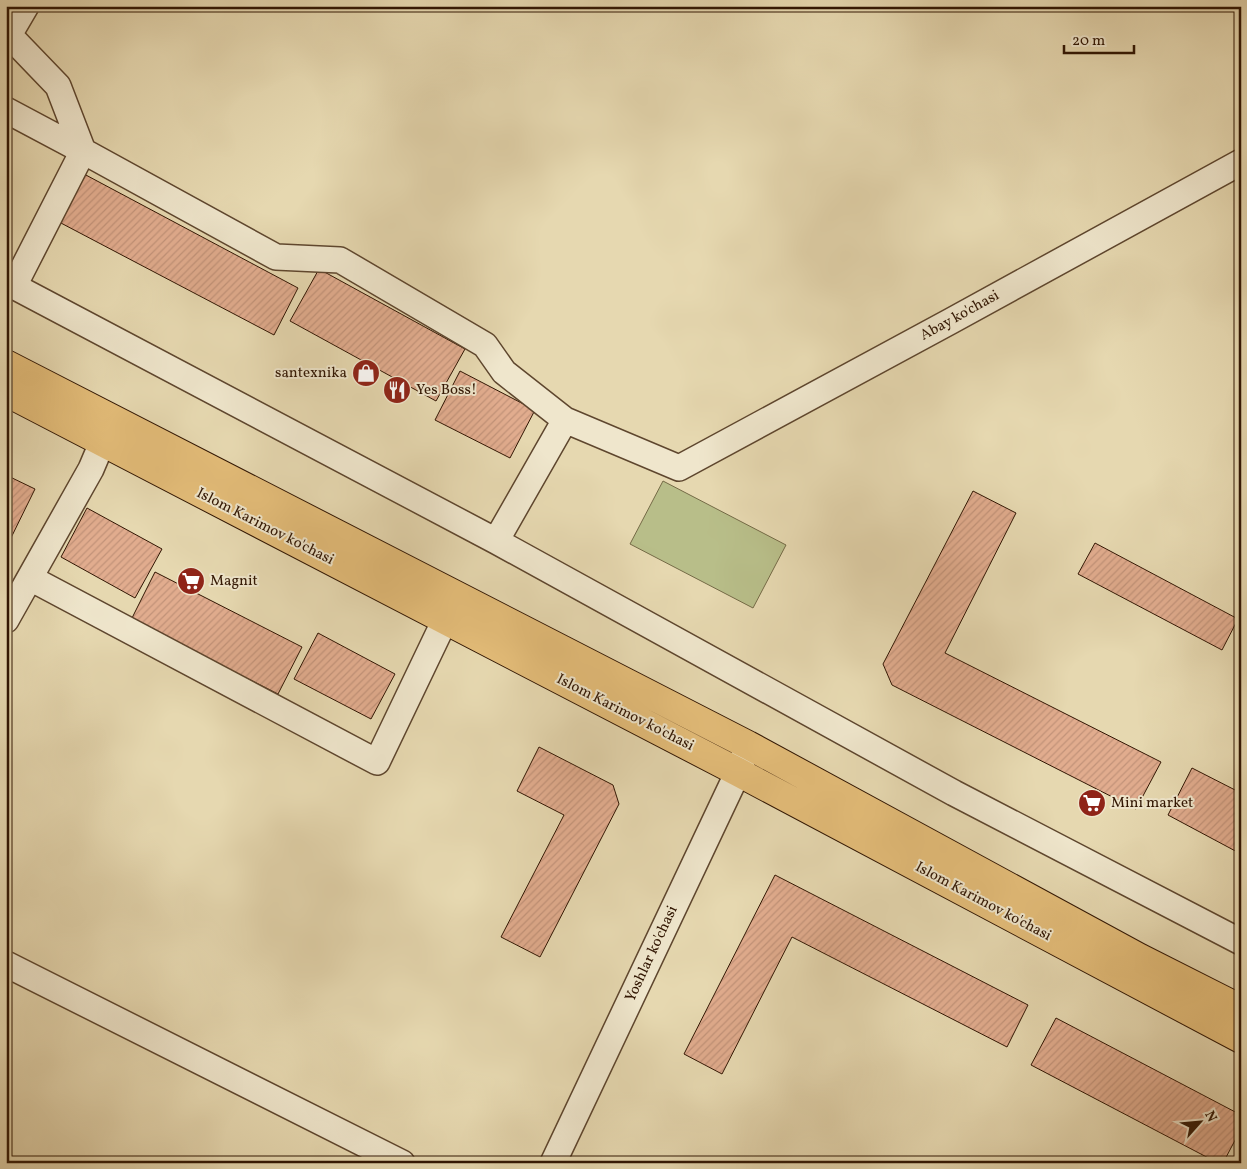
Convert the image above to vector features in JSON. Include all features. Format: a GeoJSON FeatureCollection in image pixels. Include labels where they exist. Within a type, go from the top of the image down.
{"type":"FeatureCollection","features":[{"type":"Feature","properties":{"kind":"main road","name":"Islom Karimov ko'chasi"},"geometry":{"type":"LineString","coordinates":[[6,364],[748,745],[1140,958],[1241,1009]]}},
{"type":"Feature","properties":{"kind":"main road","name":"Islom Karimov ko'chasi"},"geometry":{"type":"LineString","coordinates":[[6,392],[738,772],[1241,1038]]}},
{"type":"Feature","properties":{"kind":"street"},"geometry":{"type":"LineString","coordinates":[[26,6],[8,34],[58,86],[82,151],[10,284],[496,541],[954,793],[1241,942]]}},
{"type":"Feature","properties":{"kind":"street"},"geometry":{"type":"LineString","coordinates":[[6,110],[276,257],[340,260],[485,345],[504,372],[565,420],[496,541]]}},
{"type":"Feature","properties":{"kind":"street","name":"Abay ko'chasi"},"geometry":{"type":"LineString","coordinates":[[565,420],[679,468],[1241,162]]}},
{"type":"Feature","properties":{"kind":"street"},"geometry":{"type":"LineString","coordinates":[[6,620],[92,469],[102,443]]}},
{"type":"Feature","properties":{"kind":"street"},"geometry":{"type":"LineString","coordinates":[[30,578],[377,762],[445,620]]}},
{"type":"Feature","properties":{"kind":"street","name":"Yoshlar ko'chasi"},"geometry":{"type":"LineString","coordinates":[[553,1163],[738,772],[748,745]]}},
{"type":"Feature","properties":{"kind":"street"},"geometry":{"type":"LineString","coordinates":[[6,964],[402,1163]]}},
{"type":"Feature","properties":{"kind":"green space"},"geometry":{"type":"Polygon","coordinates":[[[663,481],[786,545],[753,608],[630,544],[663,481]]]}},
{"type":"Feature","properties":{"kind":"building"},"geometry":{"type":"Polygon","coordinates":[[[84,174],[298,288],[274,335],[59,222],[84,174]]]}},
{"type":"Feature","properties":{"kind":"building"},"geometry":{"type":"Polygon","coordinates":[[[319,269],[465,349],[436,401],[290,321],[319,269]]]}},
{"type":"Feature","properties":{"kind":"building"},"geometry":{"type":"Polygon","coordinates":[[[460,371],[535,410],[510,458],[435,420],[460,371]]]}},
{"type":"Feature","properties":{"kind":"building"},"geometry":{"type":"Polygon","coordinates":[[[6,475],[35,489],[6,548],[6,475]]]}},
{"type":"Feature","properties":{"kind":"building"},"geometry":{"type":"Polygon","coordinates":[[[973,491],[1016,513],[945,653],[1161,762],[1136,809],[892,685],[883,664],[973,491]]]}},
{"type":"Feature","properties":{"kind":"building"},"geometry":{"type":"Polygon","coordinates":[[[87,508],[162,549],[135,598],[61,557],[87,508]]]}},
{"type":"Feature","properties":{"kind":"building"},"geometry":{"type":"Polygon","coordinates":[[[1095,543],[1238,619],[1222,650],[1078,574],[1095,543]]]}},
{"type":"Feature","properties":{"kind":"building"},"geometry":{"type":"Polygon","coordinates":[[[155,572],[302,647],[278,694],[131,620],[155,572]]]}},
{"type":"Feature","properties":{"kind":"building"},"geometry":{"type":"Polygon","coordinates":[[[318,633],[395,674],[371,719],[294,679],[318,633]]]}},
{"type":"Feature","properties":{"kind":"building"},"geometry":{"type":"Polygon","coordinates":[[[539,747],[613,785],[619,804],[540,957],[501,937],[564,815],[517,791],[539,747]]]}},
{"type":"Feature","properties":{"kind":"building"},"geometry":{"type":"Polygon","coordinates":[[[1192,768],[1241,793],[1241,854],[1168,815],[1192,768]]]}},
{"type":"Feature","properties":{"kind":"building"},"geometry":{"type":"Polygon","coordinates":[[[775,875],[1028,1005],[1007,1047],[792,937],[722,1074],[684,1054],[775,875]]]}},
{"type":"Feature","properties":{"kind":"building"},"geometry":{"type":"Polygon","coordinates":[[[1056,1018],[1241,1115],[1241,1129],[1223,1163],[1218,1163],[1031,1065],[1056,1018]]]}},
{"type":"Feature","properties":{"kind":"place","name":"santexnika"},"geometry":{"type":"Point","coordinates":[366,373]}},
{"type":"Feature","properties":{"kind":"place","name":"Yes Boss!"},"geometry":{"type":"Point","coordinates":[397,390]}},
{"type":"Feature","properties":{"kind":"place","name":"Magnit"},"geometry":{"type":"Point","coordinates":[191,581]}},
{"type":"Feature","properties":{"kind":"place","name":"Mini market"},"geometry":{"type":"Point","coordinates":[1092,803]}}]}
